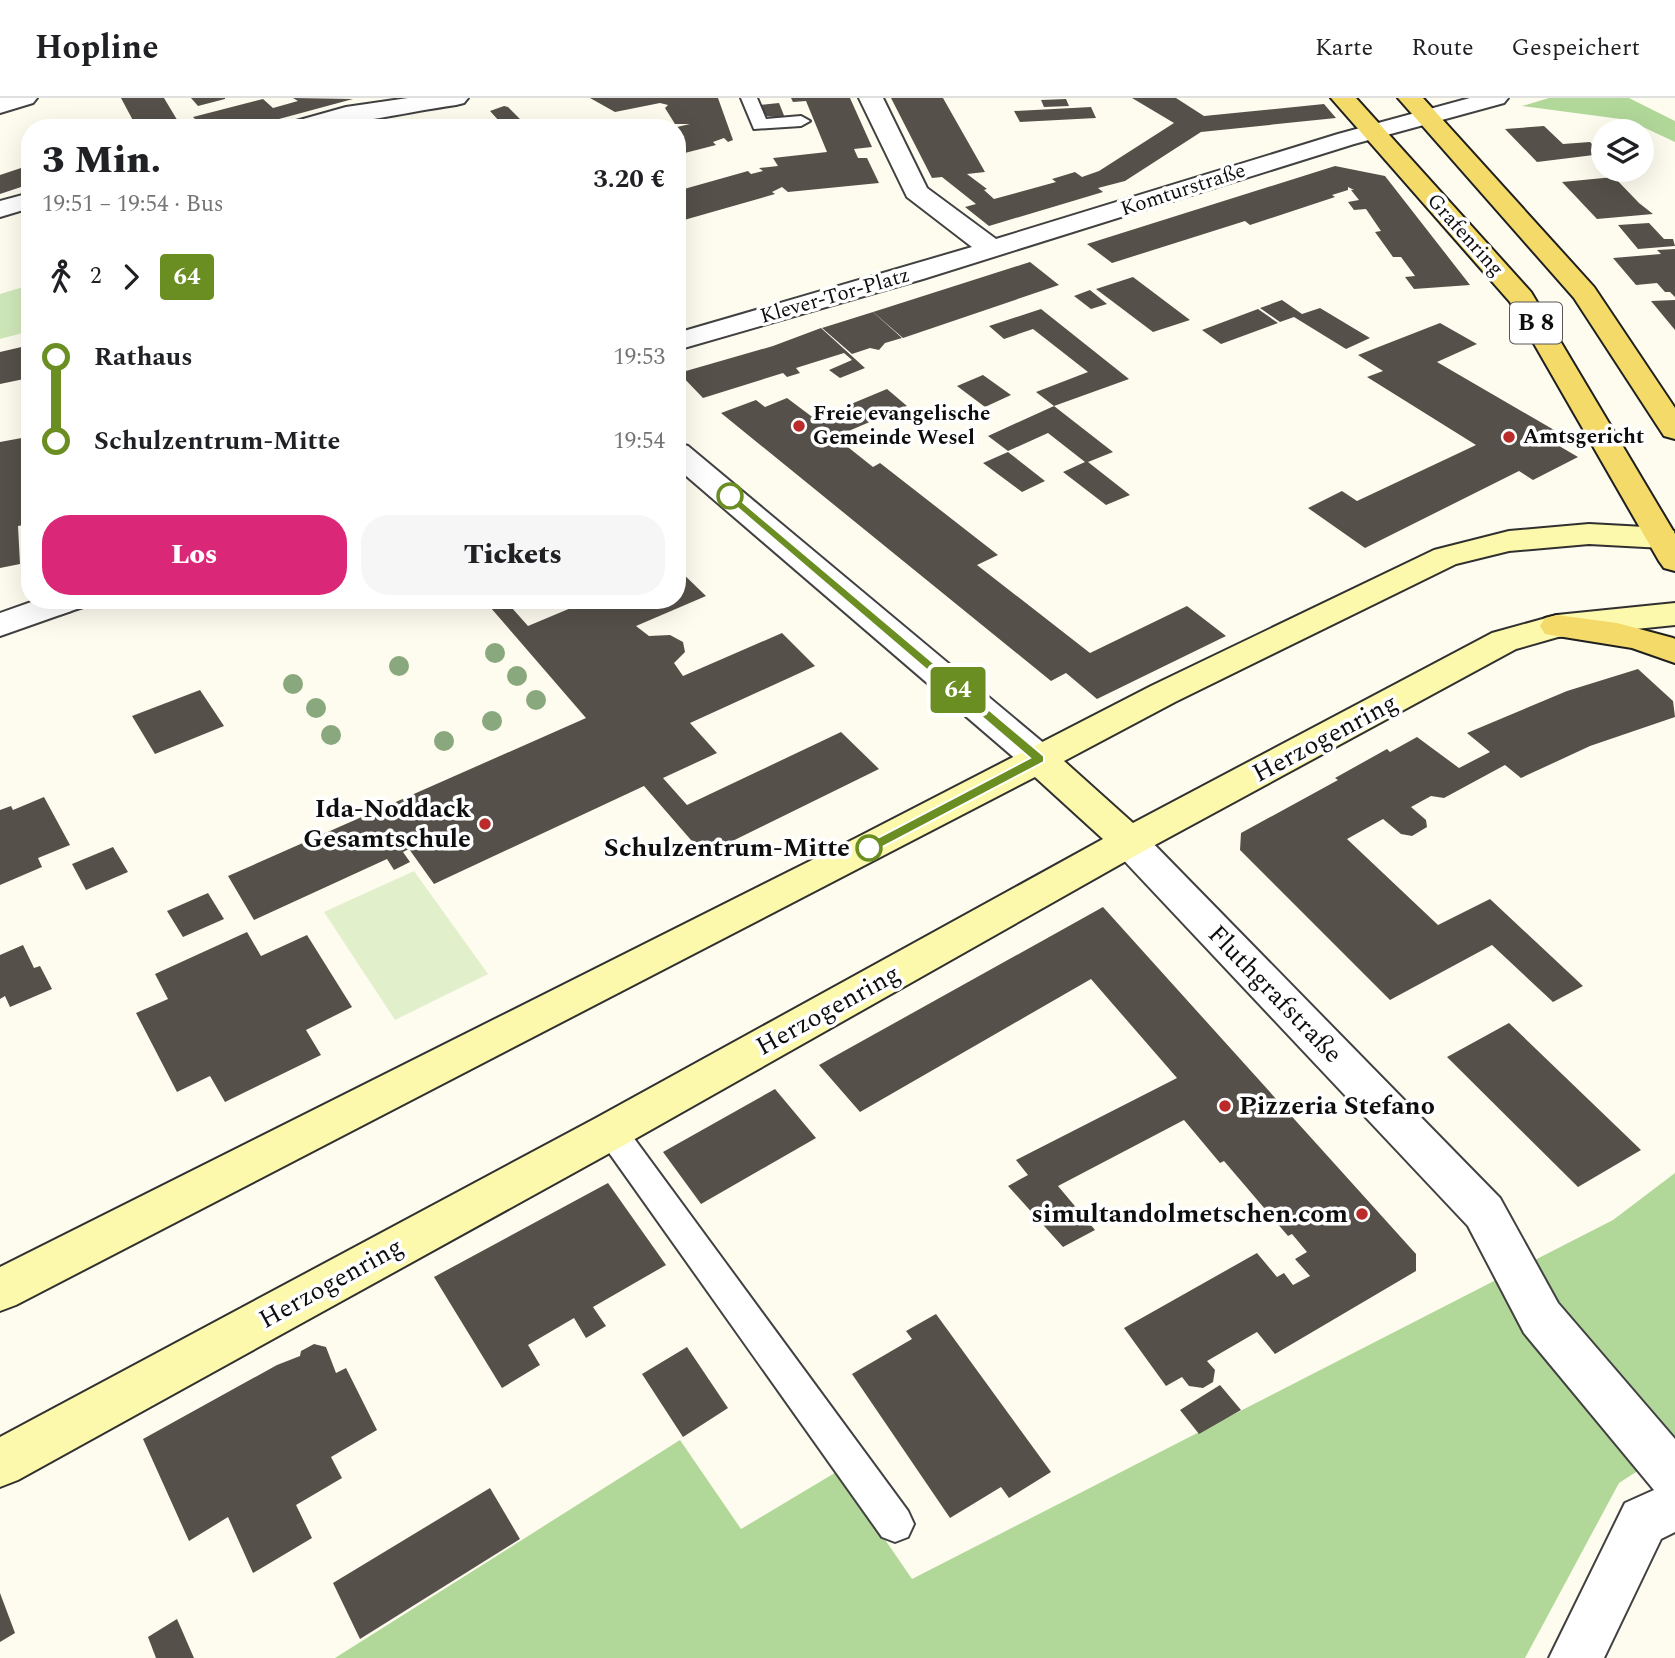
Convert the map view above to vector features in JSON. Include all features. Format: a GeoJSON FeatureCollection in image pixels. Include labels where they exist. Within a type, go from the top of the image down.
{"type":"FeatureCollection","features":[{"type":"Feature","properties":{"kind":"main road","name":"B 8"},"geometry":{"type":"LineString","coordinates":[[1343,98],[1374,133]]}},
{"type":"Feature","properties":{"kind":"main road","name":"B 8"},"geometry":{"type":"LineString","coordinates":[[1410,98],[1429,118]]}},
{"type":"Feature","properties":{"kind":"main road","name":"Grafenring"},"geometry":{"type":"LineString","coordinates":[[1429,118],[1584,293],[1675,430]]}},
{"type":"Feature","properties":{"kind":"main road","name":"Grafenring"},"geometry":{"type":"LineString","coordinates":[[1374,133],[1521,298],[1671,546]]}},
{"type":"Feature","properties":{"kind":"main road"},"geometry":{"type":"LineString","coordinates":[[0,1290],[869,848],[1163,694],[1445,557],[1509,541],[1589,534],[1671,546]]}},
{"type":"Feature","properties":{"kind":"main road","name":"Herzogenring"},"geometry":{"type":"LineString","coordinates":[[0,1464],[611,1131],[1129,842],[1504,641],[1557,626],[1675,614]]}},
{"type":"Feature","properties":{"kind":"main road"},"geometry":{"type":"LineString","coordinates":[[1557,626],[1624,634],[1675,652]]}},
{"type":"Feature","properties":{"kind":"main road"},"geometry":{"type":"LineString","coordinates":[[1039,759],[1129,842]]}},
{"type":"Feature","properties":{"kind":"street"},"geometry":{"type":"LineString","coordinates":[[0,106],[24,98]]}},
{"type":"Feature","properties":{"kind":"street"},"geometry":{"type":"LineString","coordinates":[[328,119],[390,102],[456,98]]}},
{"type":"Feature","properties":{"kind":"street"},"geometry":{"type":"LineString","coordinates":[[871,98],[916,192],[992,249]]}},
{"type":"Feature","properties":{"kind":"street","name":"Komturstraße"},"geometry":{"type":"LineString","coordinates":[[992,249],[1275,160],[1496,98]]}},
{"type":"Feature","properties":{"kind":"street"},"geometry":{"type":"LineString","coordinates":[[0,209],[21,203]]}},
{"type":"Feature","properties":{"kind":"street","name":"Klever-Tor-Platz"},"geometry":{"type":"LineString","coordinates":[[686,339],[992,249]]}},
{"type":"Feature","properties":{"kind":"street"},"geometry":{"type":"LineString","coordinates":[[686,460],[1039,759]]}},
{"type":"Feature","properties":{"kind":"street"},"geometry":{"type":"LineString","coordinates":[[0,625],[45,609]]}},
{"type":"Feature","properties":{"kind":"street","name":"Fluthgrafstraße"},"geometry":{"type":"LineString","coordinates":[[1129,842],[1484,1212],[1541,1318],[1675,1477]]}},
{"type":"Feature","properties":{"kind":"street"},"geometry":{"type":"LineString","coordinates":[[1576,1658],[1643,1521],[1675,1506]]}},
{"type":"Feature","properties":{"kind":"lane"},"geometry":{"type":"LineString","coordinates":[[749,98],[760,125],[801,121]]}},
{"type":"Feature","properties":{"kind":"lane"},"geometry":{"type":"LineString","coordinates":[[611,1131],[895,1524]]}},
{"type":"Feature","properties":{"kind":"green space"},"geometry":{"type":"Polygon","coordinates":[[[1549,98],[1629,98],[1675,121],[1675,142],[1654,132],[1654,119],[1620,119],[1522,106],[1549,98]]]}},
{"type":"Feature","properties":{"kind":"green space"},"geometry":{"type":"Polygon","coordinates":[[[21,288],[21,333],[0,339],[0,294],[21,288]]]}},
{"type":"Feature","properties":{"kind":"green space"},"geometry":{"type":"Polygon","coordinates":[[[414,871],[488,974],[395,1020],[324,912],[414,871]]]}},
{"type":"Feature","properties":{"kind":"green space"},"geometry":{"type":"Polygon","coordinates":[[[1675,1173],[1675,1447],[1619,1483],[1525,1658],[335,1658],[680,1440],[741,1529],[838,1471],[912,1579],[1613,1220],[1675,1173]]]}},
{"type":"Feature","properties":{"kind":"building"},"geometry":{"type":"Polygon","coordinates":[[[121,98],[164,98],[177,119],[132,119],[121,98]]]}},
{"type":"Feature","properties":{"kind":"building"},"geometry":{"type":"Polygon","coordinates":[[[191,98],[225,98],[225,99],[198,106],[191,98]]]}},
{"type":"Feature","properties":{"kind":"building"},"geometry":{"type":"Polygon","coordinates":[[[293,98],[353,99],[279,119],[193,117],[263,99],[273,108],[298,101],[293,98]]]}},
{"type":"Feature","properties":{"kind":"building"},"geometry":{"type":"Polygon","coordinates":[[[590,98],[718,98],[733,140],[728,142],[724,138],[713,142],[716,145],[686,153],[686,125],[690,124],[686,124],[686,119],[672,119],[665,108],[668,105],[660,103],[615,112],[590,98]]]}},
{"type":"Feature","properties":{"kind":"building"},"geometry":{"type":"Polygon","coordinates":[[[791,98],[850,98],[872,147],[854,149],[858,158],[867,158],[879,183],[788,192],[782,187],[772,192],[775,194],[686,219],[686,188],[748,171],[751,174],[763,171],[759,168],[778,166],[773,158],[827,152],[806,101],[793,102],[791,98]]]}},
{"type":"Feature","properties":{"kind":"building"},"geometry":{"type":"Polygon","coordinates":[[[891,98],[943,98],[985,172],[967,174],[987,189],[984,190],[994,199],[1056,182],[1052,179],[1075,172],[1082,177],[1099,171],[1174,123],[1132,98],[1176,98],[1204,116],[1324,104],[1336,118],[1201,132],[1125,181],[1098,188],[1103,192],[989,226],[965,207],[976,204],[942,177],[932,178],[891,98]]]}},
{"type":"Feature","properties":{"kind":"building"},"geometry":{"type":"Polygon","coordinates":[[[1066,99],[1069,106],[1044,107],[1041,100],[1066,99]]]}},
{"type":"Feature","properties":{"kind":"building"},"geometry":{"type":"Polygon","coordinates":[[[779,103],[785,118],[764,116],[759,105],[779,103]]]}},
{"type":"Feature","properties":{"kind":"building"},"geometry":{"type":"Polygon","coordinates":[[[508,107],[520,119],[497,119],[490,111],[508,107]]]}},
{"type":"Feature","properties":{"kind":"building"},"geometry":{"type":"Polygon","coordinates":[[[1091,107],[1096,118],[1020,122],[1014,111],[1091,107]]]}},
{"type":"Feature","properties":{"kind":"building"},"geometry":{"type":"Polygon","coordinates":[[[1544,126],[1563,144],[1590,142],[1591,155],[1537,162],[1505,129],[1544,126]]]}},
{"type":"Feature","properties":{"kind":"building"},"geometry":{"type":"Polygon","coordinates":[[[1335,166],[1385,176],[1470,285],[1414,289],[1405,277],[1415,276],[1401,257],[1393,257],[1375,232],[1381,231],[1366,209],[1354,210],[1348,202],[1359,200],[1351,190],[1354,190],[1348,187],[1348,190],[1332,195],[1335,197],[1250,225],[1245,221],[1112,263],[1087,244],[1335,166]]]}},
{"type":"Feature","properties":{"kind":"building"},"geometry":{"type":"Polygon","coordinates":[[[21,168],[21,187],[0,194],[0,175],[21,168]]]}},
{"type":"Feature","properties":{"kind":"building"},"geometry":{"type":"Polygon","coordinates":[[[1591,179],[1591,182],[1619,182],[1653,214],[1597,219],[1562,182],[1591,179]]]}},
{"type":"Feature","properties":{"kind":"building"},"geometry":{"type":"Polygon","coordinates":[[[1649,223],[1664,239],[1673,239],[1675,246],[1638,249],[1618,225],[1649,223]]]}},
{"type":"Feature","properties":{"kind":"building"},"geometry":{"type":"Polygon","coordinates":[[[1675,249],[1675,297],[1670,292],[1665,292],[1657,283],[1636,285],[1613,258],[1661,254],[1657,250],[1675,249]]]}},
{"type":"Feature","properties":{"kind":"building"},"geometry":{"type":"Polygon","coordinates":[[[1030,262],[1059,285],[903,338],[873,312],[1030,262]]]}},
{"type":"Feature","properties":{"kind":"building"},"geometry":{"type":"Polygon","coordinates":[[[1133,277],[1190,320],[1153,332],[1096,289],[1133,277]]]}},
{"type":"Feature","properties":{"kind":"building"},"geometry":{"type":"Polygon","coordinates":[[[1090,290],[1107,304],[1091,309],[1074,296],[1090,290]]]}},
{"type":"Feature","properties":{"kind":"building"},"geometry":{"type":"Polygon","coordinates":[[[1282,300],[1302,314],[1320,308],[1370,338],[1346,349],[1294,317],[1280,322],[1260,308],[1282,300]]]}},
{"type":"Feature","properties":{"kind":"building"},"geometry":{"type":"Polygon","coordinates":[[[1675,300],[1675,330],[1651,301],[1675,300]]]}},
{"type":"Feature","properties":{"kind":"building"},"geometry":{"type":"Polygon","coordinates":[[[1041,309],[1129,379],[1054,406],[1036,392],[1088,372],[1033,329],[1004,339],[989,326],[1041,309]]]}},
{"type":"Feature","properties":{"kind":"building"},"geometry":{"type":"Polygon","coordinates":[[[1258,309],[1278,323],[1221,344],[1202,330],[1258,309]]]}},
{"type":"Feature","properties":{"kind":"building"},"geometry":{"type":"Polygon","coordinates":[[[873,312],[902,338],[885,343],[879,350],[870,348],[852,354],[822,328],[873,312]]]}},
{"type":"Feature","properties":{"kind":"building","name":"Amtsgericht"},"geometry":{"type":"Polygon","coordinates":[[[1440,323],[1477,344],[1437,362],[1561,434],[1549,440],[1578,457],[1533,480],[1519,471],[1365,548],[1308,508],[1342,491],[1357,501],[1476,445],[1367,377],[1383,371],[1358,355],[1440,323]]]}},
{"type":"Feature","properties":{"kind":"building"},"geometry":{"type":"Polygon","coordinates":[[[821,328],[865,368],[840,378],[829,370],[852,360],[844,353],[796,368],[800,373],[787,377],[783,373],[703,398],[686,380],[686,371],[773,346],[821,328]]]}},
{"type":"Feature","properties":{"kind":"building"},"geometry":{"type":"Polygon","coordinates":[[[21,347],[21,380],[0,384],[0,352],[21,347]]]}},
{"type":"Feature","properties":{"kind":"building"},"geometry":{"type":"Polygon","coordinates":[[[983,375],[1011,395],[985,407],[957,386],[983,375]]]}},
{"type":"Feature","properties":{"kind":"building"},"geometry":{"type":"Polygon","coordinates":[[[887,389],[907,406],[844,433],[852,440],[844,444],[873,467],[880,463],[998,555],[977,565],[1090,653],[1187,606],[1226,636],[1097,699],[1066,673],[1051,681],[721,413],[756,400],[765,407],[787,398],[815,419],[887,389]]]}},
{"type":"Feature","properties":{"kind":"building"},"geometry":{"type":"Polygon","coordinates":[[[1054,406],[1113,452],[1088,462],[1130,495],[1106,505],[1063,472],[1085,462],[1048,433],[1008,451],[988,436],[1054,406]]]}},
{"type":"Feature","properties":{"kind":"building"},"geometry":{"type":"Polygon","coordinates":[[[21,438],[21,526],[18,526],[20,564],[0,568],[0,442],[21,438]]]}},
{"type":"Feature","properties":{"kind":"building"},"geometry":{"type":"Polygon","coordinates":[[[1008,452],[1045,481],[1022,492],[983,463],[1008,452]]]}},
{"type":"Feature","properties":{"kind":"building"},"geometry":{"type":"Polygon","coordinates":[[[686,577],[706,596],[686,605],[686,577]]]}},
{"type":"Feature","properties":{"kind":"building"},"geometry":{"type":"Polygon","coordinates":[[[492,609],[513,609],[528,626],[569,609],[676,609],[636,626],[649,636],[670,635],[683,642],[685,652],[674,663],[683,676],[782,633],[815,666],[690,723],[717,753],[663,778],[687,805],[841,732],[879,769],[704,855],[644,786],[434,884],[409,849],[403,852],[410,862],[394,870],[387,859],[254,920],[228,876],[586,718],[492,609]]]}},
{"type":"Feature","properties":{"kind":"building"},"geometry":{"type":"Polygon","coordinates":[[[1638,669],[1673,701],[1675,717],[1590,746],[1521,778],[1505,765],[1444,798],[1431,796],[1411,807],[1426,820],[1427,827],[1412,836],[1401,834],[1383,819],[1347,839],[1438,925],[1490,899],[1583,986],[1553,1002],[1492,945],[1390,1000],[1240,850],[1241,833],[1338,780],[1335,778],[1387,749],[1390,752],[1417,737],[1459,768],[1490,752],[1467,733],[1567,691],[1638,669]]]}},
{"type":"Feature","properties":{"kind":"building"},"geometry":{"type":"Polygon","coordinates":[[[200,690],[224,726],[155,754],[132,716],[200,690]]]}},
{"type":"Feature","properties":{"kind":"building"},"geometry":{"type":"Polygon","coordinates":[[[44,797],[70,845],[38,858],[42,867],[0,885],[0,810],[11,806],[13,810],[44,797]]]}},
{"type":"Feature","properties":{"kind":"building"},"geometry":{"type":"Polygon","coordinates":[[[113,847],[128,872],[86,890],[72,864],[113,847]]]}},
{"type":"Feature","properties":{"kind":"building"},"geometry":{"type":"Polygon","coordinates":[[[208,893],[224,919],[183,937],[167,911],[208,893]]]}},
{"type":"Feature","properties":{"kind":"building"},"geometry":{"type":"Polygon","coordinates":[[[1103,907],[1416,1254],[1416,1271],[1275,1354],[1257,1332],[1207,1361],[1215,1370],[1213,1382],[1203,1388],[1189,1386],[1182,1377],[1166,1386],[1124,1328],[1257,1253],[1277,1277],[1284,1273],[1293,1285],[1310,1276],[1295,1259],[1307,1252],[1292,1234],[1288,1236],[1224,1161],[1220,1163],[1184,1120],[1058,1186],[1095,1230],[1063,1247],[1008,1186],[1028,1175],[1016,1160],[1177,1078],[1091,979],[860,1112],[819,1065],[1103,907]]]}},
{"type":"Feature","properties":{"kind":"building"},"geometry":{"type":"Polygon","coordinates":[[[247,932],[261,956],[307,935],[352,1007],[306,1030],[321,1055],[225,1102],[210,1076],[177,1092],[136,1013],[168,999],[155,974],[247,932]]]}},
{"type":"Feature","properties":{"kind":"building"},"geometry":{"type":"Polygon","coordinates":[[[23,945],[34,968],[40,966],[52,989],[10,1007],[5,996],[0,999],[0,955],[23,945]]]}},
{"type":"Feature","properties":{"kind":"building"},"geometry":{"type":"Polygon","coordinates":[[[1509,1023],[1641,1150],[1578,1187],[1447,1057],[1509,1023]]]}},
{"type":"Feature","properties":{"kind":"building"},"geometry":{"type":"Polygon","coordinates":[[[775,1089],[816,1138],[701,1204],[663,1152],[775,1089]]]}},
{"type":"Feature","properties":{"kind":"building"},"geometry":{"type":"Polygon","coordinates":[[[608,1183],[666,1265],[593,1307],[606,1326],[586,1338],[574,1318],[528,1345],[540,1365],[502,1388],[434,1277],[608,1183]]]}},
{"type":"Feature","properties":{"kind":"building"},"geometry":{"type":"Polygon","coordinates":[[[936,1314],[1051,1472],[1009,1498],[1001,1487],[950,1518],[852,1374],[912,1339],[906,1331],[936,1314]]]}},
{"type":"Feature","properties":{"kind":"building"},"geometry":{"type":"Polygon","coordinates":[[[314,1344],[326,1347],[336,1373],[346,1368],[377,1430],[331,1457],[342,1478],[296,1505],[312,1538],[253,1573],[228,1517],[189,1541],[143,1439],[277,1365],[300,1356],[301,1351],[314,1344]]]}},
{"type":"Feature","properties":{"kind":"building"},"geometry":{"type":"Polygon","coordinates":[[[687,1347],[728,1408],[683,1437],[642,1374],[687,1347]]]}},
{"type":"Feature","properties":{"kind":"building"},"geometry":{"type":"Polygon","coordinates":[[[1220,1385],[1241,1410],[1199,1434],[1180,1410],[1220,1385]]]}},
{"type":"Feature","properties":{"kind":"building"},"geometry":{"type":"Polygon","coordinates":[[[490,1488],[520,1539],[360,1639],[333,1583],[490,1488]]]}},
{"type":"Feature","properties":{"kind":"building"},"geometry":{"type":"Polygon","coordinates":[[[0,1593],[15,1633],[0,1642],[0,1593]]]}},
{"type":"Feature","properties":{"kind":"building"},"geometry":{"type":"Polygon","coordinates":[[[177,1619],[194,1658],[156,1658],[148,1637],[177,1619]]]}},
{"type":"Feature","properties":{"kind":"bus line","name":"64"},"geometry":{"type":"LineString","coordinates":[[730,496],[1039,759],[869,848]]}},
{"type":"Feature","properties":{"kind":"place","name":"Freie evangelische Gemeinde Wesel"},"geometry":{"type":"Point","coordinates":[799,426]}},
{"type":"Feature","properties":{"kind":"place","name":"Amtsgericht"},"geometry":{"type":"Point","coordinates":[1509,437]}},
{"type":"Feature","properties":{"kind":"place","name":"Ida-Noddack Gesamtschule"},"geometry":{"type":"Point","coordinates":[485,824]}},
{"type":"Feature","properties":{"kind":"place","name":"Schulzentrum-Mitte"},"geometry":{"type":"Point","coordinates":[869,848]}},
{"type":"Feature","properties":{"kind":"place","name":"Pizzeria Stefano"},"geometry":{"type":"Point","coordinates":[1225,1106]}},
{"type":"Feature","properties":{"kind":"place","name":"simultandolmetschen.com"},"geometry":{"type":"Point","coordinates":[1362,1214]}}]}
